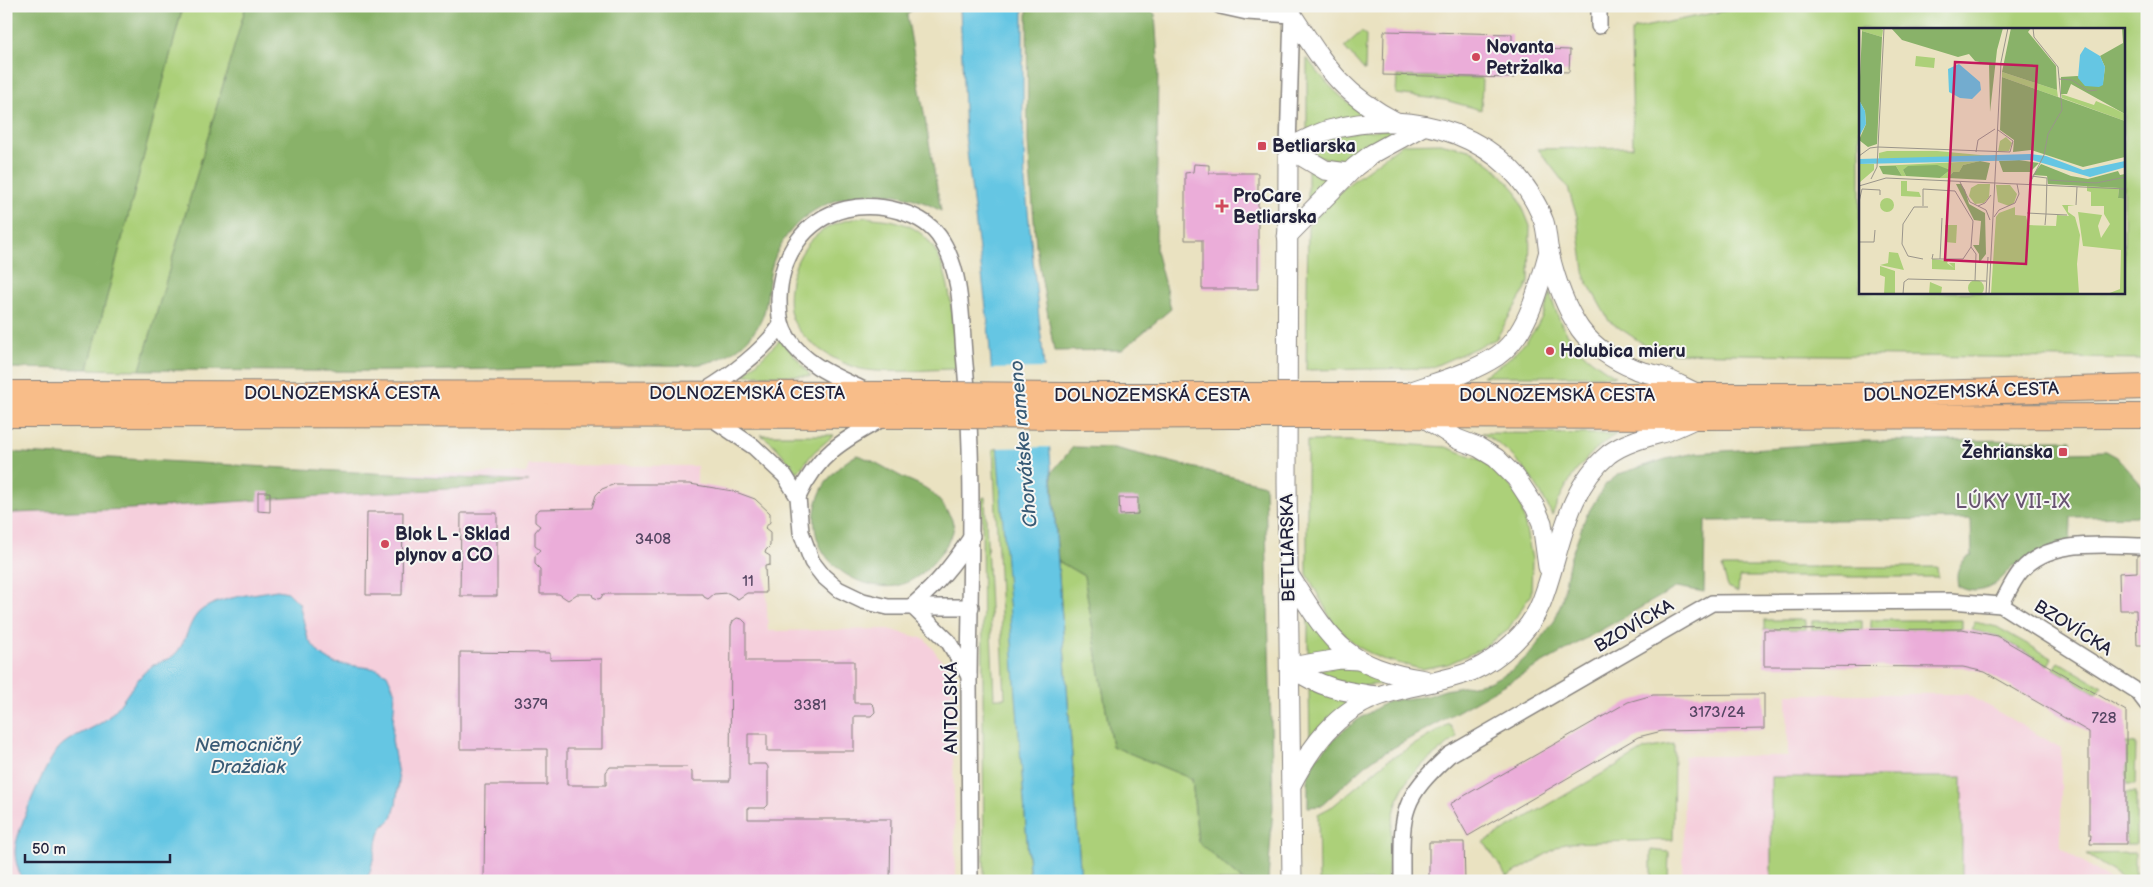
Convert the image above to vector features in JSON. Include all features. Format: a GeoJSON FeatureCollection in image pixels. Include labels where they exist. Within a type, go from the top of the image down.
{"type":"FeatureCollection","features":[{"type":"Feature","properties":{"kind":"main road","name":"DOLNOZEMSKÁ CESTA"},"geometry":{"type":"LineString","coordinates":[[6,393],[870,393],[950,405],[1351,405],[1424,417],[1698,406],[1852,395],[2147,387]]}},
{"type":"Feature","properties":{"kind":"main road","name":"DOLNOZEMSKÁ CESTA"},"geometry":{"type":"LineString","coordinates":[[1351,405],[1402,395],[1698,406],[2147,416]]}},
{"type":"Feature","properties":{"kind":"main road","name":"DOLNOZEMSKÁ CESTA"},"geometry":{"type":"LineString","coordinates":[[6,415],[885,418],[950,405]]}},
{"type":"Feature","properties":{"kind":"street"},"geometry":{"type":"LineString","coordinates":[[1220,6],[1247,12],[1292,11],[1337,80],[1376,111],[1397,122]]}},
{"type":"Feature","properties":{"kind":"street"},"geometry":{"type":"LineString","coordinates":[[1598,6],[1599,26]]}},
{"type":"Feature","properties":{"kind":"street","name":"BETLIARSKA"},"geometry":{"type":"LineString","coordinates":[[1292,11],[1287,236],[1292,881]]}},
{"type":"Feature","properties":{"kind":"street"},"geometry":{"type":"LineString","coordinates":[[1288,148],[1331,129],[1370,123],[1397,122],[1423,126],[1464,137],[1491,152],[1508,165],[1532,196],[1544,224],[1549,252],[1560,288],[1580,329],[1604,352],[1636,370],[1660,376],[1698,406],[1668,431],[1628,444],[1610,453],[1593,470],[1573,503],[1536,614],[1507,649],[1485,665],[1472,671],[1377,696],[1358,706],[1319,739],[1292,784]]}},
{"type":"Feature","properties":{"kind":"street"},"geometry":{"type":"LineString","coordinates":[[1287,236],[1348,173],[1372,154],[1423,126]]}},
{"type":"Feature","properties":{"kind":"street"},"geometry":{"type":"LineString","coordinates":[[1288,148],[1325,170],[1348,173]]}},
{"type":"Feature","properties":{"kind":"street","name":"ANTOLSKÁ"},"geometry":{"type":"LineString","coordinates":[[781,325],[779,295],[786,261],[802,235],[822,219],[849,208],[875,208],[921,220],[942,240],[952,263],[958,289],[969,404],[972,536],[969,677],[970,881]]}},
{"type":"Feature","properties":{"kind":"street"},"geometry":{"type":"LineString","coordinates":[[1402,395],[1484,363],[1498,355],[1507,346],[1529,313],[1538,293],[1549,252]]}},
{"type":"Feature","properties":{"kind":"street"},"geometry":{"type":"LineString","coordinates":[[701,393],[741,365],[773,337],[781,325],[800,354],[816,367],[870,393]]}},
{"type":"Feature","properties":{"kind":"street"},"geometry":{"type":"LineString","coordinates":[[710,417],[766,457],[786,476],[798,497]]}},
{"type":"Feature","properties":{"kind":"street"},"geometry":{"type":"LineString","coordinates":[[1424,417],[1457,439],[1478,447],[1496,458],[1516,478],[1535,507],[1542,524],[1548,579]]}},
{"type":"Feature","properties":{"kind":"street"},"geometry":{"type":"LineString","coordinates":[[885,418],[859,431],[826,454],[811,472],[798,497],[798,520],[812,562],[829,581],[848,594],[876,605],[888,607],[971,607]]}},
{"type":"Feature","properties":{"kind":"street"},"geometry":{"type":"LineString","coordinates":[[912,606],[930,591],[948,571],[972,536]]}},
{"type":"Feature","properties":{"kind":"street"},"geometry":{"type":"LineString","coordinates":[[2001,605],[2021,571],[2041,555],[2070,546],[2147,546]]}},
{"type":"Feature","properties":{"kind":"street"},"geometry":{"type":"LineString","coordinates":[[1289,575],[1331,638],[1342,650],[1358,660],[1392,674],[1432,681]]}},
{"type":"Feature","properties":{"kind":"street","name":"BZOVÍCKA"},"geometry":{"type":"LineString","coordinates":[[1402,881],[1402,839],[1406,808],[1422,780],[1449,755],[1712,603],[1951,601],[2001,605],[2137,691],[2147,704]]}},
{"type":"Feature","properties":{"kind":"street"},"geometry":{"type":"LineString","coordinates":[[912,606],[948,641],[969,677]]}},
{"type":"Feature","properties":{"kind":"street"},"geometry":{"type":"LineString","coordinates":[[1290,667],[1340,659],[1358,660]]}},
{"type":"Feature","properties":{"kind":"street"},"geometry":{"type":"LineString","coordinates":[[1290,667],[1319,685],[1377,696]]}},
{"type":"Feature","properties":{"kind":"shaded area"},"geometry":{"type":"Polygon","coordinates":[[[529,465],[697,466],[697,484],[733,491],[755,499],[770,513],[770,522],[765,528],[770,532],[770,546],[765,552],[770,556],[770,565],[765,567],[768,631],[888,629],[925,639],[951,672],[956,881],[6,881],[6,476],[526,473],[529,465]]]}},
{"type":"Feature","properties":{"kind":"shaded area"},"geometry":{"type":"Polygon","coordinates":[[[1787,694],[1967,694],[2061,748],[2061,847],[2111,881],[1683,881],[1684,756],[1788,756],[1787,694]]]}},
{"type":"Feature","properties":{"kind":"green space"},"geometry":{"type":"Polygon","coordinates":[[[6,6],[183,6],[88,369],[6,368],[6,6]]]}},
{"type":"Feature","properties":{"kind":"green space"},"geometry":{"type":"Polygon","coordinates":[[[183,6],[246,6],[140,370],[88,369],[183,6]]]}},
{"type":"Feature","properties":{"kind":"green space"},"geometry":{"type":"Polygon","coordinates":[[[246,6],[915,6],[907,15],[941,211],[920,201],[899,195],[865,194],[839,199],[813,211],[792,230],[776,254],[771,269],[765,309],[758,327],[738,348],[706,363],[411,371],[140,370],[246,6]]]}},
{"type":"Feature","properties":{"kind":"green space"},"geometry":{"type":"Polygon","coordinates":[[[1027,6],[1144,6],[1155,14],[1158,59],[1156,251],[1171,309],[1122,350],[1054,351],[1036,246],[1028,143],[1027,6]]]}},
{"type":"Feature","properties":{"kind":"green space"},"geometry":{"type":"Polygon","coordinates":[[[1728,6],[2147,6],[2147,359],[1657,353],[1609,321],[1585,278],[1577,217],[1568,188],[1538,149],[1633,147],[1631,33],[1634,29],[1728,10],[1728,6]]]}},
{"type":"Feature","properties":{"kind":"green space"},"geometry":{"type":"Polygon","coordinates":[[[1361,32],[1366,35],[1365,71],[1344,47],[1361,32]]]}},
{"type":"Feature","properties":{"kind":"green space"},"geometry":{"type":"Polygon","coordinates":[[[1307,58],[1336,92],[1371,117],[1307,131],[1307,58]]]}},
{"type":"Feature","properties":{"kind":"green space"},"geometry":{"type":"Polygon","coordinates":[[[1397,76],[1482,78],[1481,110],[1445,100],[1396,94],[1397,76]]]}},
{"type":"Feature","properties":{"kind":"green space"},"geometry":{"type":"Polygon","coordinates":[[[1401,128],[1355,159],[1338,161],[1310,154],[1307,150],[1325,138],[1343,133],[1401,128]]]}},
{"type":"Feature","properties":{"kind":"green space"},"geometry":{"type":"Polygon","coordinates":[[[1440,143],[1473,151],[1494,167],[1516,191],[1530,226],[1529,283],[1496,339],[1430,368],[1306,370],[1308,226],[1346,186],[1402,144],[1440,143]]]}},
{"type":"Feature","properties":{"kind":"green space"},"geometry":{"type":"Polygon","coordinates":[[[1308,170],[1335,178],[1308,202],[1308,170]]]}},
{"type":"Feature","properties":{"kind":"green space"},"geometry":{"type":"Polygon","coordinates":[[[866,217],[904,224],[921,234],[934,248],[948,286],[952,308],[956,369],[879,371],[857,368],[819,349],[796,326],[791,314],[789,294],[795,266],[801,254],[817,235],[827,228],[851,219],[866,217]]]}},
{"type":"Feature","properties":{"kind":"green space"},"geometry":{"type":"Polygon","coordinates":[[[1550,293],[1560,321],[1573,342],[1591,360],[1616,376],[1483,376],[1507,360],[1526,342],[1541,320],[1550,293]]]}},
{"type":"Feature","properties":{"kind":"green space"},"geometry":{"type":"Polygon","coordinates":[[[781,339],[811,376],[744,375],[781,339]]]}},
{"type":"Feature","properties":{"kind":"green space"},"geometry":{"type":"Polygon","coordinates":[[[1482,433],[1616,434],[1594,451],[1577,470],[1564,490],[1552,515],[1539,490],[1524,468],[1505,449],[1482,433]]]}},
{"type":"Feature","properties":{"kind":"green space"},"geometry":{"type":"Polygon","coordinates":[[[761,435],[834,435],[814,452],[796,474],[781,452],[761,435]]]}},
{"type":"Feature","properties":{"kind":"green space"},"geometry":{"type":"Polygon","coordinates":[[[2071,440],[2071,452],[2106,451],[2117,457],[2147,491],[2147,516],[2071,517],[2070,546],[2021,571],[2013,565],[2002,578],[1989,588],[1974,591],[1958,586],[1957,581],[1961,564],[1972,555],[1971,519],[1705,521],[1704,592],[1677,587],[1370,761],[1321,806],[1308,807],[1308,776],[1316,758],[1340,733],[1359,719],[1388,701],[1427,696],[1445,690],[1489,682],[1512,670],[1531,653],[1555,620],[1562,600],[1570,559],[1586,516],[1605,485],[1619,474],[1666,459],[1696,453],[1864,441],[2071,440]]]}},
{"type":"Feature","properties":{"kind":"green space"},"geometry":{"type":"Polygon","coordinates":[[[1307,441],[1352,441],[1446,447],[1490,463],[1519,496],[1532,559],[1531,594],[1507,631],[1479,650],[1448,664],[1421,669],[1382,659],[1358,647],[1333,623],[1307,574],[1307,441]]]}},
{"type":"Feature","properties":{"kind":"green space"},"geometry":{"type":"Polygon","coordinates":[[[1073,447],[1114,448],[1265,485],[1273,806],[1268,881],[1243,881],[1198,842],[1192,779],[1112,746],[1084,576],[1058,561],[1052,472],[1073,447]]]}},
{"type":"Feature","properties":{"kind":"green space"},"geometry":{"type":"Polygon","coordinates":[[[993,449],[998,449],[1030,881],[984,881],[982,498],[985,497],[994,698],[1005,698],[993,449]]]}},
{"type":"Feature","properties":{"kind":"green space"},"geometry":{"type":"Polygon","coordinates":[[[6,452],[529,482],[485,487],[131,509],[13,513],[6,516],[6,452]]]}},
{"type":"Feature","properties":{"kind":"green space"},"geometry":{"type":"Polygon","coordinates":[[[857,455],[875,462],[928,490],[941,502],[952,519],[954,527],[952,535],[941,553],[922,574],[903,584],[891,587],[872,585],[859,581],[839,570],[825,555],[817,538],[814,520],[817,501],[826,483],[839,468],[857,455]]]}},
{"type":"Feature","properties":{"kind":"green space"},"geometry":{"type":"Polygon","coordinates":[[[1058,561],[1084,576],[1112,746],[1192,779],[1198,842],[1243,881],[1081,881],[1058,561]]]}},
{"type":"Feature","properties":{"kind":"green space"},"geometry":{"type":"Polygon","coordinates":[[[1722,567],[1937,567],[1938,577],[1739,577],[1738,592],[1728,587],[1722,567]]]}},
{"type":"Feature","properties":{"kind":"green space"},"geometry":{"type":"Polygon","coordinates":[[[1308,618],[1335,649],[1308,654],[1308,618]]]}},
{"type":"Feature","properties":{"kind":"green space"},"geometry":{"type":"Polygon","coordinates":[[[1764,620],[1805,620],[1805,630],[1764,630],[1764,620]]]}},
{"type":"Feature","properties":{"kind":"green space"},"geometry":{"type":"Polygon","coordinates":[[[1871,620],[1962,620],[1962,629],[1871,630],[1871,620]]]}},
{"type":"Feature","properties":{"kind":"green space"},"geometry":{"type":"Polygon","coordinates":[[[1812,621],[1862,621],[1862,629],[1812,630],[1812,621]]]}},
{"type":"Feature","properties":{"kind":"green space"},"geometry":{"type":"Polygon","coordinates":[[[1975,622],[1997,627],[2052,658],[2048,665],[1997,636],[1971,630],[1975,622]]]}},
{"type":"Feature","properties":{"kind":"green space"},"geometry":{"type":"Polygon","coordinates":[[[2059,662],[2102,687],[2097,694],[2054,669],[2059,662]]]}},
{"type":"Feature","properties":{"kind":"green space"},"geometry":{"type":"Polygon","coordinates":[[[1353,665],[1390,680],[1389,683],[1361,686],[1333,680],[1310,671],[1353,665]]]}},
{"type":"Feature","properties":{"kind":"green space"},"geometry":{"type":"Polygon","coordinates":[[[1309,689],[1351,701],[1310,738],[1309,689]]]}},
{"type":"Feature","properties":{"kind":"green space"},"geometry":{"type":"Polygon","coordinates":[[[1449,724],[1457,737],[1415,771],[1397,801],[1392,827],[1387,881],[1319,881],[1318,814],[1333,806],[1387,761],[1449,724]]]}},
{"type":"Feature","properties":{"kind":"green space"},"geometry":{"type":"Polygon","coordinates":[[[2126,743],[2136,744],[2135,785],[2126,785],[2126,743]]]}},
{"type":"Feature","properties":{"kind":"green space"},"geometry":{"type":"Polygon","coordinates":[[[1674,744],[1673,840],[1565,843],[1507,877],[1484,842],[1645,749],[1674,744]]]}},
{"type":"Feature","properties":{"kind":"green space"},"geometry":{"type":"Polygon","coordinates":[[[1771,777],[1962,777],[1962,881],[1771,881],[1771,777]]]}},
{"type":"Feature","properties":{"kind":"green space"},"geometry":{"type":"Polygon","coordinates":[[[2126,793],[2136,793],[2136,844],[2126,844],[2126,793]]]}},
{"type":"Feature","properties":{"kind":"green space"},"geometry":{"type":"Polygon","coordinates":[[[1651,850],[1669,852],[1668,881],[1651,881],[1651,850]]]}},
{"type":"Feature","properties":{"kind":"green space"},"geometry":{"type":"Polygon","coordinates":[[[2135,853],[2135,881],[2127,881],[2086,854],[2135,853]]]}},
{"type":"Feature","properties":{"kind":"water","name":"Chorvátske rameno"},"geometry":{"type":"Polygon","coordinates":[[[960,6],[1023,6],[1025,182],[1043,356],[1081,881],[1030,881],[988,324],[965,135],[960,6]]]}},
{"type":"Feature","properties":{"kind":"water","name":"Nemocničný Draždiak"},"geometry":{"type":"Polygon","coordinates":[[[277,590],[288,592],[299,603],[308,639],[320,654],[334,663],[377,669],[387,674],[395,692],[392,740],[399,781],[396,805],[392,818],[382,828],[379,835],[366,881],[22,881],[16,858],[16,844],[42,776],[62,745],[105,720],[149,668],[173,656],[182,645],[194,619],[203,609],[229,599],[277,590]]]}},
{"type":"Feature","properties":{"kind":"pier"},"geometry":{"type":"Polygon","coordinates":[[[1047,368],[1053,447],[995,448],[989,369],[1047,368]]]}},
{"type":"Feature","properties":{"kind":"building","name":"Novanta Petržalka"},"geometry":{"type":"Polygon","coordinates":[[[1384,31],[1512,34],[1512,48],[1570,50],[1569,72],[1514,70],[1514,78],[1383,75],[1384,31]]]}},
{"type":"Feature","properties":{"kind":"building","name":"ProCare Betliarska"},"geometry":{"type":"Polygon","coordinates":[[[1194,164],[1209,165],[1209,173],[1258,173],[1258,289],[1202,289],[1202,240],[1185,240],[1185,173],[1193,172],[1194,164]]]}},
{"type":"Feature","properties":{"kind":"building"},"geometry":{"type":"Polygon","coordinates":[[[615,484],[690,484],[733,491],[755,499],[770,513],[770,522],[765,528],[770,532],[770,546],[765,553],[770,556],[770,565],[765,566],[766,593],[747,593],[738,599],[728,593],[714,594],[708,599],[703,594],[603,594],[598,599],[593,597],[592,594],[577,594],[568,600],[559,594],[540,594],[540,569],[535,564],[535,556],[540,550],[535,546],[535,532],[540,526],[535,522],[535,513],[540,509],[592,508],[596,495],[602,489],[615,484]]]}},
{"type":"Feature","properties":{"kind":"building"},"geometry":{"type":"Polygon","coordinates":[[[258,492],[270,492],[270,512],[258,511],[258,492]]]}},
{"type":"Feature","properties":{"kind":"building"},"geometry":{"type":"Polygon","coordinates":[[[1119,498],[1138,498],[1138,514],[1120,515],[1119,498]]]}},
{"type":"Feature","properties":{"kind":"building"},"geometry":{"type":"Polygon","coordinates":[[[367,512],[403,512],[402,595],[366,595],[367,512]]]}},
{"type":"Feature","properties":{"kind":"building"},"geometry":{"type":"Polygon","coordinates":[[[461,513],[497,513],[497,596],[460,596],[461,513]]]}},
{"type":"Feature","properties":{"kind":"building"},"geometry":{"type":"Polygon","coordinates":[[[2137,555],[2147,555],[2147,645],[2137,645],[2136,610],[2120,610],[2119,573],[2137,572],[2137,555]]]}},
{"type":"Feature","properties":{"kind":"building"},"geometry":{"type":"Polygon","coordinates":[[[737,618],[742,619],[746,623],[746,661],[854,661],[854,703],[871,703],[874,706],[875,712],[871,716],[854,716],[854,751],[767,751],[767,734],[748,734],[748,764],[766,764],[768,767],[768,805],[765,808],[748,808],[748,819],[891,819],[890,881],[484,881],[485,785],[547,785],[547,749],[460,749],[460,652],[550,653],[550,660],[602,659],[602,749],[567,749],[567,785],[606,785],[606,772],[610,767],[687,767],[692,772],[692,781],[730,781],[731,626],[737,618]]]}},
{"type":"Feature","properties":{"kind":"building"},"geometry":{"type":"Polygon","coordinates":[[[1962,629],[1997,636],[2126,711],[2126,844],[2090,844],[2089,732],[1985,672],[1963,667],[1764,666],[1764,630],[1962,629]]]}},
{"type":"Feature","properties":{"kind":"building"},"geometry":{"type":"Polygon","coordinates":[[[1764,694],[1764,729],[1662,731],[1638,737],[1468,836],[1450,804],[1628,702],[1653,695],[1764,694]]]}},
{"type":"Feature","properties":{"kind":"building"},"geometry":{"type":"Polygon","coordinates":[[[1429,842],[1464,842],[1465,881],[1429,881],[1429,842]]]}},
{"type":"Feature","properties":{"kind":"place","name":"Novanta Petržalka"},"geometry":{"type":"Point","coordinates":[1476,57]}},
{"type":"Feature","properties":{"kind":"place","name":"Betliarska"},"geometry":{"type":"Point","coordinates":[1262,146]}},
{"type":"Feature","properties":{"kind":"place","name":"ProCare Betliarska"},"geometry":{"type":"Point","coordinates":[1222,206]}},
{"type":"Feature","properties":{"kind":"place","name":"Holubica mieru"},"geometry":{"type":"Point","coordinates":[1550,351]}},
{"type":"Feature","properties":{"kind":"place","name":"Žehrianska"},"geometry":{"type":"Point","coordinates":[2063,452]}},
{"type":"Feature","properties":{"kind":"place","name":"Blok L - Sklad plynov a CO"},"geometry":{"type":"Point","coordinates":[385,544]}},
{"type":"Feature","properties":{"kind":"district","name":"LÚKY VII-IX"},"geometry":{"type":"Point","coordinates":[2013,502]}}]}
